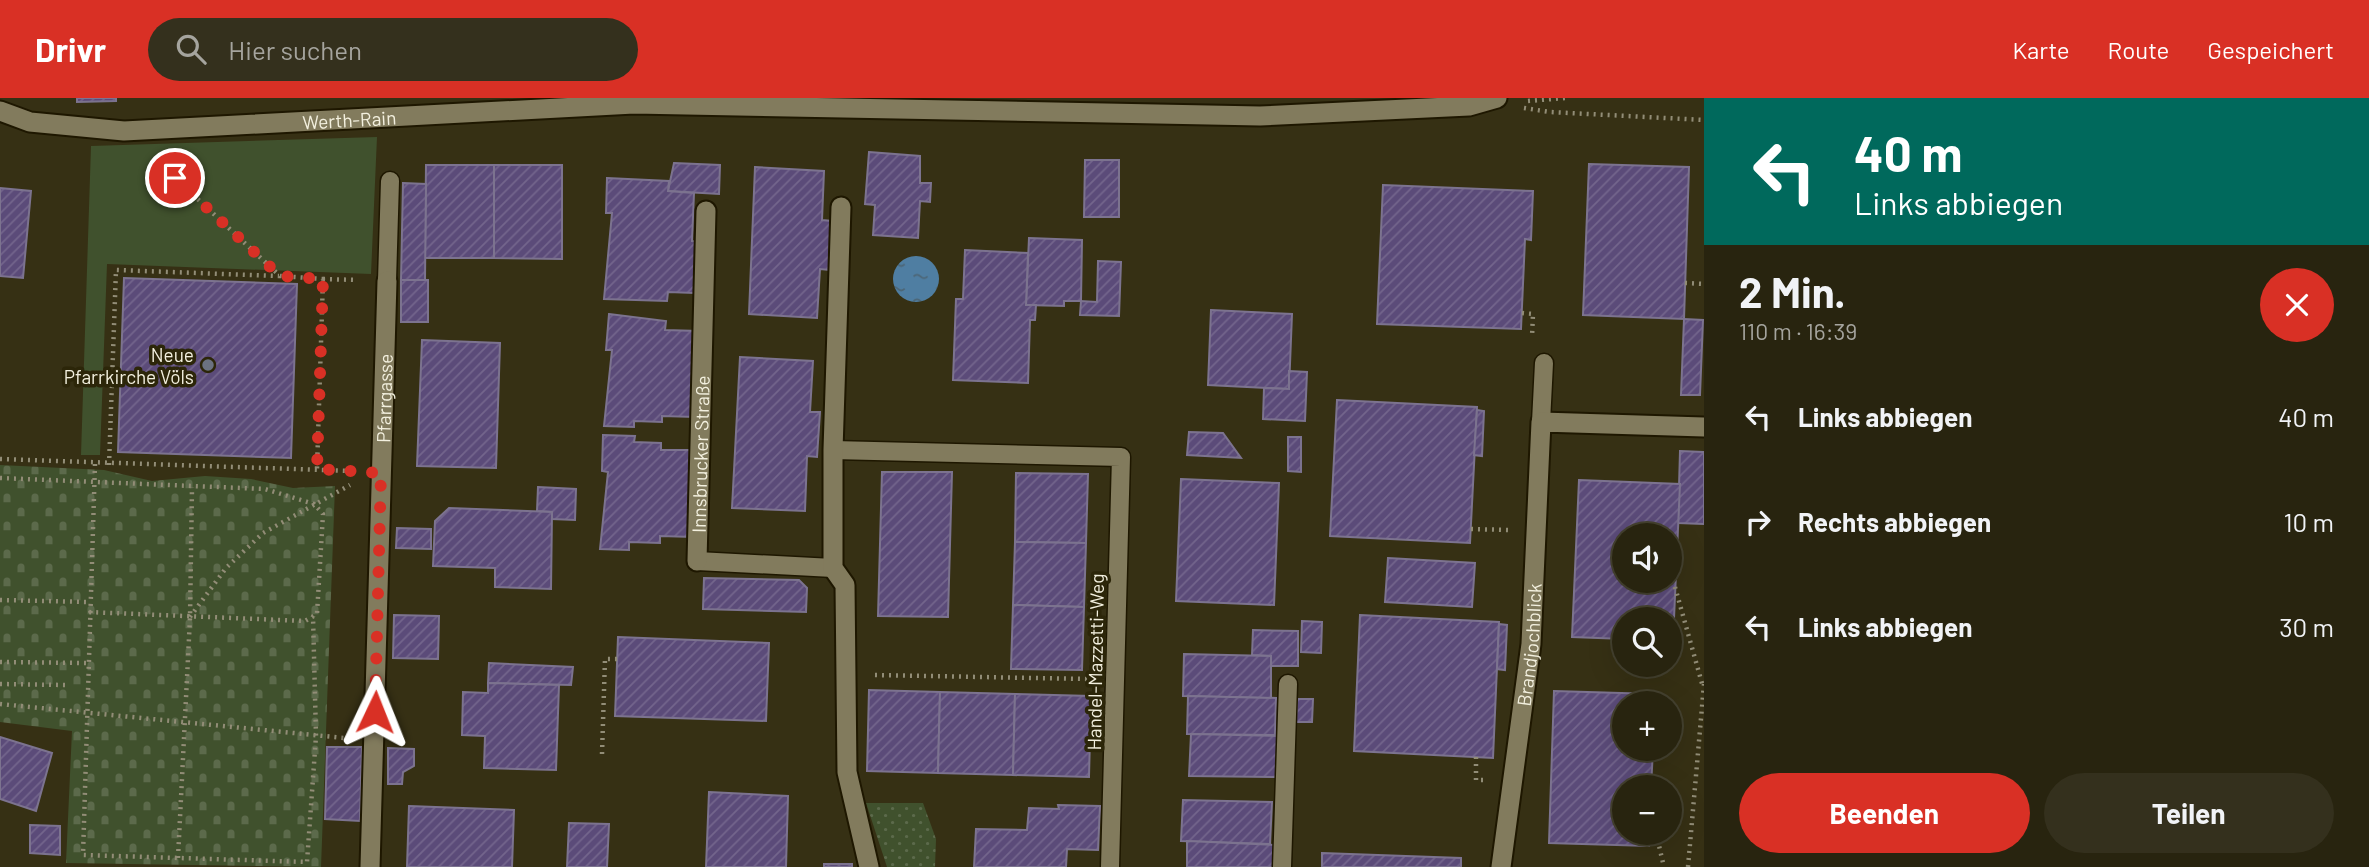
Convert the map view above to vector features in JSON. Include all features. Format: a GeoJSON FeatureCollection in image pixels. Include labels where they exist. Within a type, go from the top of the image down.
{"type":"FeatureCollection","features":[{"type":"Feature","properties":{"kind":"street","name":"Werth-Rain"},"geometry":{"type":"LineString","coordinates":[[0,111],[30,122],[124,131],[634,104],[1260,116],[1469,106],[1492,100]]}},
{"type":"Feature","properties":{"kind":"street"},"geometry":{"type":"LineString","coordinates":[[841,207],[833,450],[833,568],[845,585],[847,772],[869,867]]}},
{"type":"Feature","properties":{"kind":"street","name":"Innsbrucker Straße"},"geometry":{"type":"LineString","coordinates":[[697,561],[706,211]]}},
{"type":"Feature","properties":{"kind":"street","name":"Pfarrgasse"},"geometry":{"type":"LineString","coordinates":[[370,867],[387,281]]}},
{"type":"Feature","properties":{"kind":"street"},"geometry":{"type":"LineString","coordinates":[[1541,422],[1704,427]]}},
{"type":"Feature","properties":{"kind":"street","name":"Brandjochblick"},"geometry":{"type":"LineString","coordinates":[[1501,867],[1531,644],[1541,422]]}},
{"type":"Feature","properties":{"kind":"lane","name":"Pfarrgasse"},"geometry":{"type":"LineString","coordinates":[[387,281],[390,181]]}},
{"type":"Feature","properties":{"kind":"lane","name":"Brandjochblick"},"geometry":{"type":"LineString","coordinates":[[1541,422],[1544,363]]}},
{"type":"Feature","properties":{"kind":"lane","name":"Handel-Mazzetti-Weg"},"geometry":{"type":"LineString","coordinates":[[833,450],[1121,457],[1110,867]]}},
{"type":"Feature","properties":{"kind":"lane","name":"Innsbrucker Straße"},"geometry":{"type":"LineString","coordinates":[[697,561],[833,568]]}},
{"type":"Feature","properties":{"kind":"lane"},"geometry":{"type":"LineString","coordinates":[[1283,867],[1288,684]]}},
{"type":"Feature","properties":{"kind":"path"},"geometry":{"type":"LineString","coordinates":[[1492,100],[1550,113],[1704,120]]}},
{"type":"Feature","properties":{"kind":"path"},"geometry":{"type":"LineString","coordinates":[[124,131],[280,276]]}},
{"type":"Feature","properties":{"kind":"path"},"geometry":{"type":"LineString","coordinates":[[109,465],[116,270],[323,279],[317,469]]}},
{"type":"Feature","properties":{"kind":"path"},"geometry":{"type":"LineString","coordinates":[[1685,283],[1704,284]]}},
{"type":"Feature","properties":{"kind":"path"},"geometry":{"type":"LineString","coordinates":[[0,460],[361,471],[348,487],[263,533],[226,568],[190,618]]}},
{"type":"Feature","properties":{"kind":"path"},"geometry":{"type":"LineString","coordinates":[[95,464],[88,612],[83,855],[307,862],[316,736],[313,616]]}},
{"type":"Feature","properties":{"kind":"path"},"geometry":{"type":"LineString","coordinates":[[0,478],[265,489],[314,504],[323,514],[317,614],[305,621],[88,612]]}},
{"type":"Feature","properties":{"kind":"path"},"geometry":{"type":"LineString","coordinates":[[178,858],[190,618],[192,487]]}},
{"type":"Feature","properties":{"kind":"path"},"geometry":{"type":"LineString","coordinates":[[1677,593],[1703,691]]}},
{"type":"Feature","properties":{"kind":"path"},"geometry":{"type":"LineString","coordinates":[[0,600],[89,602]]}},
{"type":"Feature","properties":{"kind":"path"},"geometry":{"type":"LineString","coordinates":[[602,754],[605,659],[617,659]]}},
{"type":"Feature","properties":{"kind":"path"},"geometry":{"type":"LineString","coordinates":[[0,662],[87,663]]}},
{"type":"Feature","properties":{"kind":"path"},"geometry":{"type":"LineString","coordinates":[[847,675],[1115,680]]}},
{"type":"Feature","properties":{"kind":"path"},"geometry":{"type":"LineString","coordinates":[[0,684],[66,685]]}},
{"type":"Feature","properties":{"kind":"path"},"geometry":{"type":"LineString","coordinates":[[1688,867],[1704,684]]}},
{"type":"Feature","properties":{"kind":"path"},"geometry":{"type":"LineString","coordinates":[[0,704],[86,715],[374,739]]}},
{"type":"Feature","properties":{"kind":"path"},"geometry":{"type":"LineString","coordinates":[[1659,845],[1664,867]]}},
{"type":"Feature","properties":{"kind":"green space"},"geometry":{"type":"Polygon","coordinates":[[[377,137],[371,274],[107,264],[100,455],[81,455],[91,146],[377,137]]]}},
{"type":"Feature","properties":{"kind":"green space"},"geometry":{"type":"Polygon","coordinates":[[[0,465],[104,470],[152,481],[205,476],[251,479],[293,488],[335,486],[321,867],[66,863],[72,731],[0,722],[0,465]]]}},
{"type":"Feature","properties":{"kind":"green space"},"geometry":{"type":"Polygon","coordinates":[[[866,803],[923,803],[936,839],[935,867],[887,867],[866,803]]]}},
{"type":"Feature","properties":{"kind":"water"},"geometry":{"type":"Polygon","coordinates":[[[916,256],[933,262],[939,279],[933,296],[916,302],[899,296],[893,279],[899,262],[916,256]]]}},
{"type":"Feature","properties":{"kind":"building"},"geometry":{"type":"Polygon","coordinates":[[[77,98],[116,98],[116,101],[77,102],[77,98]]]}},
{"type":"Feature","properties":{"kind":"building"},"geometry":{"type":"Polygon","coordinates":[[[869,152],[920,156],[920,183],[931,183],[930,202],[920,201],[918,238],[873,235],[875,205],[865,204],[869,152]]]}},
{"type":"Feature","properties":{"kind":"building"},"geometry":{"type":"Polygon","coordinates":[[[1085,160],[1119,160],[1119,217],[1084,217],[1085,160]]]}},
{"type":"Feature","properties":{"kind":"building"},"geometry":{"type":"Polygon","coordinates":[[[674,163],[720,165],[719,194],[668,191],[674,163]]]}},
{"type":"Feature","properties":{"kind":"building"},"geometry":{"type":"Polygon","coordinates":[[[1589,164],[1689,167],[1684,319],[1583,315],[1589,164]]]}},
{"type":"Feature","properties":{"kind":"building"},"geometry":{"type":"Polygon","coordinates":[[[426,165],[494,165],[494,258],[425,258],[426,165]]]}},
{"type":"Feature","properties":{"kind":"building"},"geometry":{"type":"Polygon","coordinates":[[[494,165],[562,165],[562,259],[494,258],[494,165]]]}},
{"type":"Feature","properties":{"kind":"building"},"geometry":{"type":"Polygon","coordinates":[[[755,167],[824,171],[822,220],[832,221],[829,270],[820,269],[817,318],[749,314],[755,167]]]}},
{"type":"Feature","properties":{"kind":"building"},"geometry":{"type":"Polygon","coordinates":[[[607,178],[669,181],[668,191],[694,193],[692,241],[701,242],[694,293],[668,292],[667,301],[604,299],[612,213],[606,213],[607,178]]]}},
{"type":"Feature","properties":{"kind":"building"},"geometry":{"type":"Polygon","coordinates":[[[403,183],[426,184],[425,280],[401,280],[403,183]]]}},
{"type":"Feature","properties":{"kind":"building"},"geometry":{"type":"Polygon","coordinates":[[[1383,185],[1533,191],[1531,240],[1525,239],[1521,329],[1377,324],[1383,185]]]}},
{"type":"Feature","properties":{"kind":"building"},"geometry":{"type":"Polygon","coordinates":[[[0,188],[31,191],[23,278],[0,276],[0,188]]]}},
{"type":"Feature","properties":{"kind":"building"},"geometry":{"type":"Polygon","coordinates":[[[1029,238],[1082,240],[1081,301],[1064,301],[1064,306],[1026,305],[1029,238]]]}},
{"type":"Feature","properties":{"kind":"building"},"geometry":{"type":"Polygon","coordinates":[[[965,250],[1028,253],[1026,305],[1036,305],[1035,320],[1030,320],[1028,383],[953,380],[956,299],[963,299],[965,250]]]}},
{"type":"Feature","properties":{"kind":"building"},"geometry":{"type":"Polygon","coordinates":[[[1098,261],[1121,262],[1119,316],[1080,315],[1081,301],[1097,302],[1098,261]]]}},
{"type":"Feature","properties":{"kind":"building","name":"Neue Pfarrkirche Völs"},"geometry":{"type":"Polygon","coordinates":[[[124,278],[297,284],[291,458],[118,452],[124,278]]]}},
{"type":"Feature","properties":{"kind":"building"},"geometry":{"type":"Polygon","coordinates":[[[401,280],[428,280],[428,322],[401,322],[401,280]]]}},
{"type":"Feature","properties":{"kind":"building"},"geometry":{"type":"Polygon","coordinates":[[[1211,310],[1292,314],[1289,389],[1208,385],[1211,310]]]}},
{"type":"Feature","properties":{"kind":"building"},"geometry":{"type":"Polygon","coordinates":[[[609,314],[666,321],[665,330],[699,331],[695,417],[662,416],[662,422],[634,421],[634,427],[604,426],[612,350],[606,350],[609,314]]]}},
{"type":"Feature","properties":{"kind":"building"},"geometry":{"type":"Polygon","coordinates":[[[1684,319],[1703,320],[1700,395],[1681,395],[1684,319]]]}},
{"type":"Feature","properties":{"kind":"building"},"geometry":{"type":"Polygon","coordinates":[[[422,340],[500,343],[496,468],[417,466],[422,340]]]}},
{"type":"Feature","properties":{"kind":"building"},"geometry":{"type":"Polygon","coordinates":[[[740,357],[813,361],[810,412],[820,412],[817,457],[807,456],[805,511],[732,508],[740,357]]]}},
{"type":"Feature","properties":{"kind":"building"},"geometry":{"type":"Polygon","coordinates":[[[1289,371],[1307,372],[1305,421],[1263,419],[1264,388],[1289,389],[1289,371]]]}},
{"type":"Feature","properties":{"kind":"building"},"geometry":{"type":"Polygon","coordinates":[[[1337,400],[1477,407],[1470,543],[1330,536],[1337,400]]]}},
{"type":"Feature","properties":{"kind":"building"},"geometry":{"type":"Polygon","coordinates":[[[1477,410],[1484,411],[1482,456],[1474,455],[1477,410]]]}},
{"type":"Feature","properties":{"kind":"building"},"geometry":{"type":"Polygon","coordinates":[[[1189,432],[1223,433],[1241,458],[1187,455],[1189,432]]]}},
{"type":"Feature","properties":{"kind":"building"},"geometry":{"type":"Polygon","coordinates":[[[603,435],[635,436],[634,442],[661,443],[661,450],[695,450],[693,537],[660,536],[660,543],[629,542],[629,550],[600,549],[608,472],[602,471],[603,435]]]}},
{"type":"Feature","properties":{"kind":"building"},"geometry":{"type":"Polygon","coordinates":[[[1288,437],[1301,437],[1301,472],[1288,471],[1288,437]]]}},
{"type":"Feature","properties":{"kind":"building"},"geometry":{"type":"Polygon","coordinates":[[[1680,451],[1704,452],[1704,524],[1678,523],[1680,451]]]}},
{"type":"Feature","properties":{"kind":"building"},"geometry":{"type":"Polygon","coordinates":[[[882,472],[952,472],[948,617],[878,616],[882,472]]]}},
{"type":"Feature","properties":{"kind":"building"},"geometry":{"type":"Polygon","coordinates":[[[1016,473],[1088,474],[1086,543],[1015,542],[1016,473]]]}},
{"type":"Feature","properties":{"kind":"building"},"geometry":{"type":"Polygon","coordinates":[[[1181,479],[1279,483],[1274,605],[1176,601],[1181,479]]]}},
{"type":"Feature","properties":{"kind":"building"},"geometry":{"type":"Polygon","coordinates":[[[1579,480],[1680,484],[1678,523],[1612,523],[1612,593],[1675,593],[1675,607],[1612,607],[1612,639],[1572,637],[1579,480]]]}},
{"type":"Feature","properties":{"kind":"building"},"geometry":{"type":"Polygon","coordinates":[[[538,487],[576,489],[575,520],[552,519],[552,512],[537,511],[538,487]]]}},
{"type":"Feature","properties":{"kind":"building"},"geometry":{"type":"Polygon","coordinates":[[[449,508],[552,512],[551,589],[495,587],[495,568],[433,566],[435,521],[449,508]]]}},
{"type":"Feature","properties":{"kind":"building"},"geometry":{"type":"Polygon","coordinates":[[[397,528],[431,529],[431,549],[396,548],[397,528]]]}},
{"type":"Feature","properties":{"kind":"building"},"geometry":{"type":"Polygon","coordinates":[[[1015,542],[1086,543],[1084,607],[1013,605],[1015,542]]]}},
{"type":"Feature","properties":{"kind":"building"},"geometry":{"type":"Polygon","coordinates":[[[1388,558],[1475,563],[1472,607],[1385,602],[1388,558]]]}},
{"type":"Feature","properties":{"kind":"building"},"geometry":{"type":"Polygon","coordinates":[[[704,578],[799,580],[807,588],[806,612],[703,609],[704,578]]]}},
{"type":"Feature","properties":{"kind":"building"},"geometry":{"type":"Polygon","coordinates":[[[1013,605],[1084,607],[1082,670],[1011,669],[1013,605]]]}},
{"type":"Feature","properties":{"kind":"building"},"geometry":{"type":"Polygon","coordinates":[[[394,615],[439,616],[438,659],[393,658],[394,615]]]}},
{"type":"Feature","properties":{"kind":"building"},"geometry":{"type":"Polygon","coordinates":[[[1360,615],[1499,622],[1493,758],[1354,751],[1360,615]]]}},
{"type":"Feature","properties":{"kind":"building"},"geometry":{"type":"Polygon","coordinates":[[[1302,621],[1322,622],[1321,653],[1301,652],[1302,621]]]}},
{"type":"Feature","properties":{"kind":"building"},"geometry":{"type":"Polygon","coordinates":[[[1499,624],[1507,625],[1505,670],[1497,669],[1499,624]]]}},
{"type":"Feature","properties":{"kind":"building"},"geometry":{"type":"Polygon","coordinates":[[[1253,630],[1298,631],[1298,666],[1271,666],[1271,656],[1252,655],[1253,630]]]}},
{"type":"Feature","properties":{"kind":"building"},"geometry":{"type":"Polygon","coordinates":[[[618,637],[769,643],[766,721],[615,716],[618,637]]]}},
{"type":"Feature","properties":{"kind":"building"},"geometry":{"type":"Polygon","coordinates":[[[1184,654],[1271,656],[1271,698],[1183,696],[1184,654]]]}},
{"type":"Feature","properties":{"kind":"building"},"geometry":{"type":"Polygon","coordinates":[[[489,663],[573,667],[571,685],[488,683],[489,663]]]}},
{"type":"Feature","properties":{"kind":"building"},"geometry":{"type":"Polygon","coordinates":[[[488,683],[559,685],[556,770],[484,768],[485,736],[462,735],[463,692],[488,693],[488,683]]]}},
{"type":"Feature","properties":{"kind":"building"},"geometry":{"type":"Polygon","coordinates":[[[869,690],[940,692],[938,773],[867,771],[869,690]]]}},
{"type":"Feature","properties":{"kind":"building"},"geometry":{"type":"Polygon","coordinates":[[[1554,691],[1612,693],[1612,761],[1652,761],[1652,775],[1612,775],[1612,845],[1549,843],[1554,691]]]}},
{"type":"Feature","properties":{"kind":"building"},"geometry":{"type":"Polygon","coordinates":[[[940,692],[1015,694],[1013,775],[938,773],[940,692]]]}},
{"type":"Feature","properties":{"kind":"building"},"geometry":{"type":"Polygon","coordinates":[[[1015,694],[1091,696],[1089,777],[1013,775],[1015,694]]]}},
{"type":"Feature","properties":{"kind":"building"},"geometry":{"type":"Polygon","coordinates":[[[1188,696],[1276,698],[1275,735],[1187,734],[1188,696]]]}},
{"type":"Feature","properties":{"kind":"building"},"geometry":{"type":"Polygon","coordinates":[[[1297,699],[1313,699],[1312,722],[1296,722],[1297,699]]]}},
{"type":"Feature","properties":{"kind":"building"},"geometry":{"type":"Polygon","coordinates":[[[1191,734],[1278,736],[1278,777],[1189,776],[1191,734]]]}},
{"type":"Feature","properties":{"kind":"building"},"geometry":{"type":"Polygon","coordinates":[[[0,737],[52,753],[36,811],[0,799],[0,737]]]}},
{"type":"Feature","properties":{"kind":"building"},"geometry":{"type":"Polygon","coordinates":[[[327,747],[362,747],[360,821],[325,819],[327,747]]]}},
{"type":"Feature","properties":{"kind":"building"},"geometry":{"type":"Polygon","coordinates":[[[388,748],[414,749],[414,766],[403,772],[402,784],[388,784],[388,748]]]}},
{"type":"Feature","properties":{"kind":"building"},"geometry":{"type":"Polygon","coordinates":[[[709,792],[788,796],[786,867],[706,867],[709,792]]]}},
{"type":"Feature","properties":{"kind":"building"},"geometry":{"type":"Polygon","coordinates":[[[1183,800],[1272,802],[1270,844],[1181,841],[1183,800]]]}},
{"type":"Feature","properties":{"kind":"building"},"geometry":{"type":"Polygon","coordinates":[[[1058,805],[1100,806],[1098,850],[1067,849],[1066,867],[974,867],[976,829],[1027,830],[1029,808],[1059,809],[1058,805]]]}},
{"type":"Feature","properties":{"kind":"building"},"geometry":{"type":"Polygon","coordinates":[[[409,806],[514,810],[512,867],[407,867],[409,806]]]}},
{"type":"Feature","properties":{"kind":"building"},"geometry":{"type":"Polygon","coordinates":[[[569,823],[609,824],[607,867],[567,867],[569,823]]]}},
{"type":"Feature","properties":{"kind":"building"},"geometry":{"type":"Polygon","coordinates":[[[30,825],[60,826],[60,855],[30,853],[30,825]]]}},
{"type":"Feature","properties":{"kind":"building"},"geometry":{"type":"Polygon","coordinates":[[[1187,841],[1275,845],[1274,867],[1187,867],[1187,841]]]}},
{"type":"Feature","properties":{"kind":"building"},"geometry":{"type":"Polygon","coordinates":[[[1322,853],[1461,858],[1461,867],[1322,867],[1322,853]]]}},
{"type":"Feature","properties":{"kind":"building"},"geometry":{"type":"Polygon","coordinates":[[[824,864],[852,864],[852,867],[824,867],[824,864]]]}},
{"type":"Feature","properties":{"kind":"place","name":"Neue Pfarrkirche Völs"},"geometry":{"type":"Point","coordinates":[208,365]}},
{"type":"Feature","properties":{"kind":"route"},"geometry":{"type":"LineString","coordinates":[[175,178],[280,276],[323,279],[317,469],[381,473],[375,712]]}}]}
